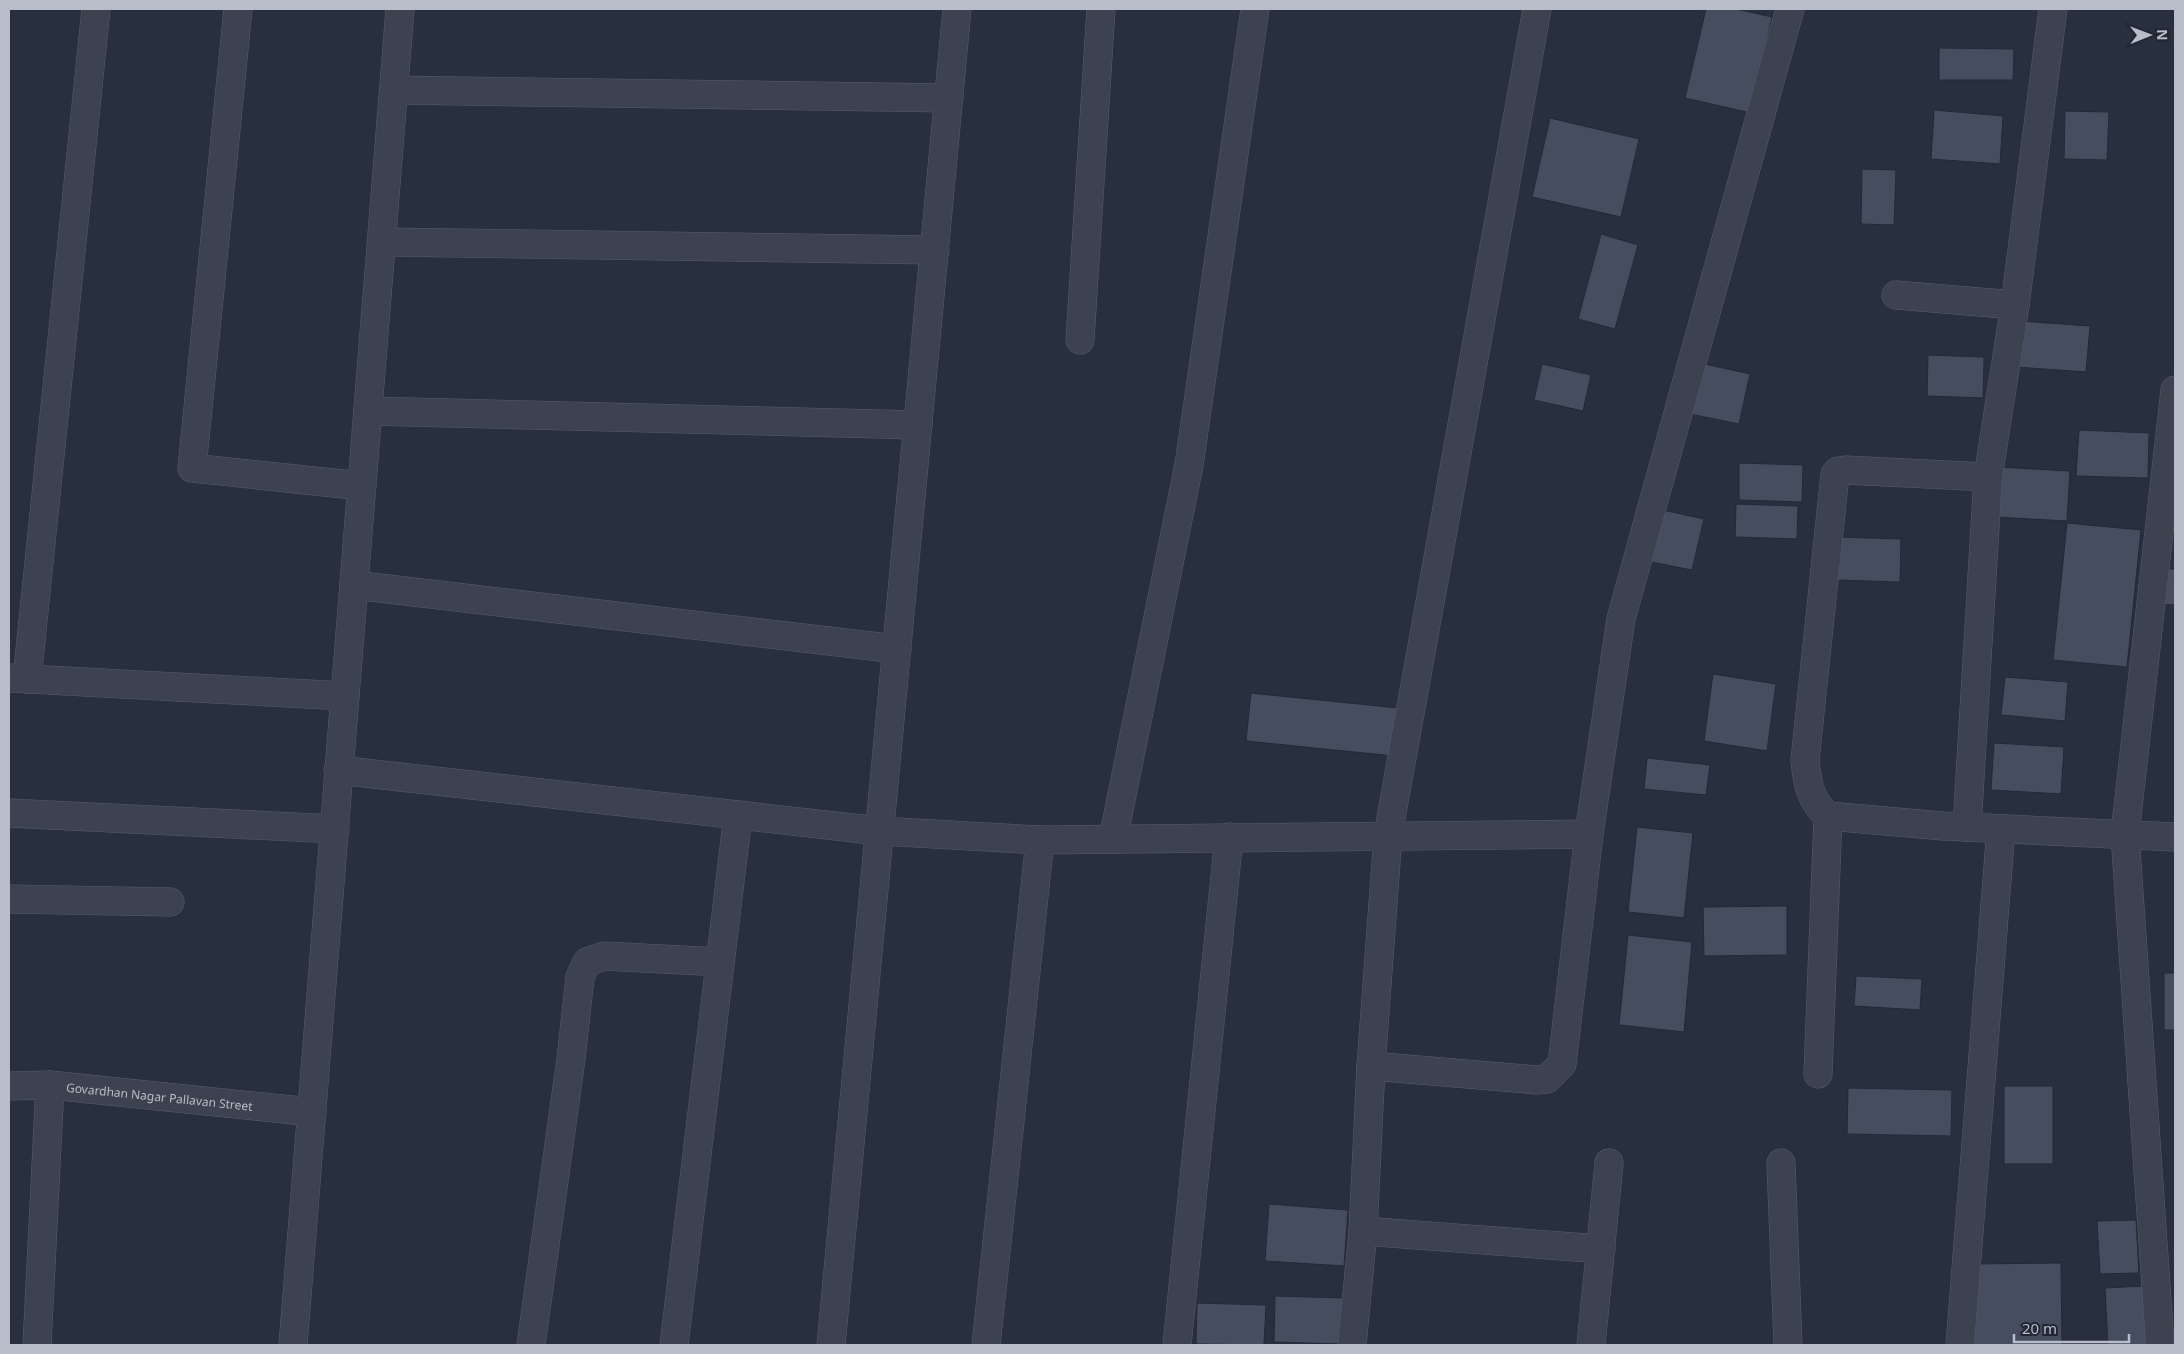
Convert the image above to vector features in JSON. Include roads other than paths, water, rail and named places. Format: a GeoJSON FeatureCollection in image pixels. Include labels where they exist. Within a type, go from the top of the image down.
{"type":"FeatureCollection","features":[{"type":"Feature","properties":{"kind":"street"},"geometry":{"type":"LineString","coordinates":[[96,9],[18,678],[345,696]]}},
{"type":"Feature","properties":{"kind":"street"},"geometry":{"type":"LineString","coordinates":[[238,9],[192,468],[362,486]]}},
{"type":"Feature","properties":{"kind":"street"},"geometry":{"type":"LineString","coordinates":[[293,1345],[400,9]]}},
{"type":"Feature","properties":{"kind":"street"},"geometry":{"type":"LineString","coordinates":[[831,1345],[957,9]]}},
{"type":"Feature","properties":{"kind":"street"},"geometry":{"type":"LineString","coordinates":[[1080,340],[1101,9]]}},
{"type":"Feature","properties":{"kind":"street"},"geometry":{"type":"LineString","coordinates":[[1113,839],[1189,465],[1255,9]]}},
{"type":"Feature","properties":{"kind":"street"},"geometry":{"type":"LineString","coordinates":[[1352,1345],[1363,1231],[1371,1066],[1388,835],[1537,9]]}},
{"type":"Feature","properties":{"kind":"street"},"geometry":{"type":"LineString","coordinates":[[1371,1066],[1537,1080],[1547,1079],[1562,1064],[1589,834],[1621,619],[1790,9]]}},
{"type":"Feature","properties":{"kind":"street"},"geometry":{"type":"LineString","coordinates":[[1967,827],[1988,477],[2015,305],[2053,9]]}},
{"type":"Feature","properties":{"kind":"street"},"geometry":{"type":"LineString","coordinates":[[394,90],[949,98]]}},
{"type":"Feature","properties":{"kind":"street"},"geometry":{"type":"LineString","coordinates":[[382,242],[935,250]]}},
{"type":"Feature","properties":{"kind":"street"},"geometry":{"type":"LineString","coordinates":[[1896,295],[2015,305]]}},
{"type":"Feature","properties":{"kind":"street"},"geometry":{"type":"LineString","coordinates":[[2160,1345],[2125,834],[2175,390]]}},
{"type":"Feature","properties":{"kind":"street"},"geometry":{"type":"LineString","coordinates":[[368,411],[918,425]]}},
{"type":"Feature","properties":{"kind":"street"},"geometry":{"type":"LineString","coordinates":[[1988,477],[1845,470],[1838,471],[1835,474],[1805,760],[1813,799],[1828,816],[1967,827],[2175,838]]}},
{"type":"Feature","properties":{"kind":"street"},"geometry":{"type":"LineString","coordinates":[[354,585],[897,649]]}},
{"type":"Feature","properties":{"kind":"street"},"geometry":{"type":"LineString","coordinates":[[338,770],[880,831],[1040,840],[1589,834]]}},
{"type":"Feature","properties":{"kind":"street"},"geometry":{"type":"LineString","coordinates":[[9,813],[335,829]]}},
{"type":"Feature","properties":{"kind":"street"},"geometry":{"type":"LineString","coordinates":[[674,1345],[738,815]]}},
{"type":"Feature","properties":{"kind":"street"},"geometry":{"type":"LineString","coordinates":[[1818,1074],[1828,816]]}},
{"type":"Feature","properties":{"kind":"street"},"geometry":{"type":"LineString","coordinates":[[1960,1345],[2001,829]]}},
{"type":"Feature","properties":{"kind":"street"},"geometry":{"type":"LineString","coordinates":[[1177,1345],[1229,837]]}},
{"type":"Feature","properties":{"kind":"street"},"geometry":{"type":"LineString","coordinates":[[986,1345],[1040,840]]}},
{"type":"Feature","properties":{"kind":"street"},"geometry":{"type":"LineString","coordinates":[[9,900],[170,902]]}},
{"type":"Feature","properties":{"kind":"street"},"geometry":{"type":"LineString","coordinates":[[531,1345],[571,1059],[580,977],[587,962],[604,956],[720,962]]}},
{"type":"Feature","properties":{"kind":"street"},"geometry":{"type":"LineString","coordinates":[[37,1345],[50,1085]]}},
{"type":"Feature","properties":{"kind":"street","name":"Govardhan Nagar Pallavan Street"},"geometry":{"type":"LineString","coordinates":[[9,1086],[50,1085],[312,1112]]}},
{"type":"Feature","properties":{"kind":"street"},"geometry":{"type":"LineString","coordinates":[[1591,1345],[1608,1163]]}},
{"type":"Feature","properties":{"kind":"street"},"geometry":{"type":"LineString","coordinates":[[1781,1163],[1788,1345]]}},
{"type":"Feature","properties":{"kind":"street"},"geometry":{"type":"LineString","coordinates":[[1363,1231],[1601,1250]]}}]}
